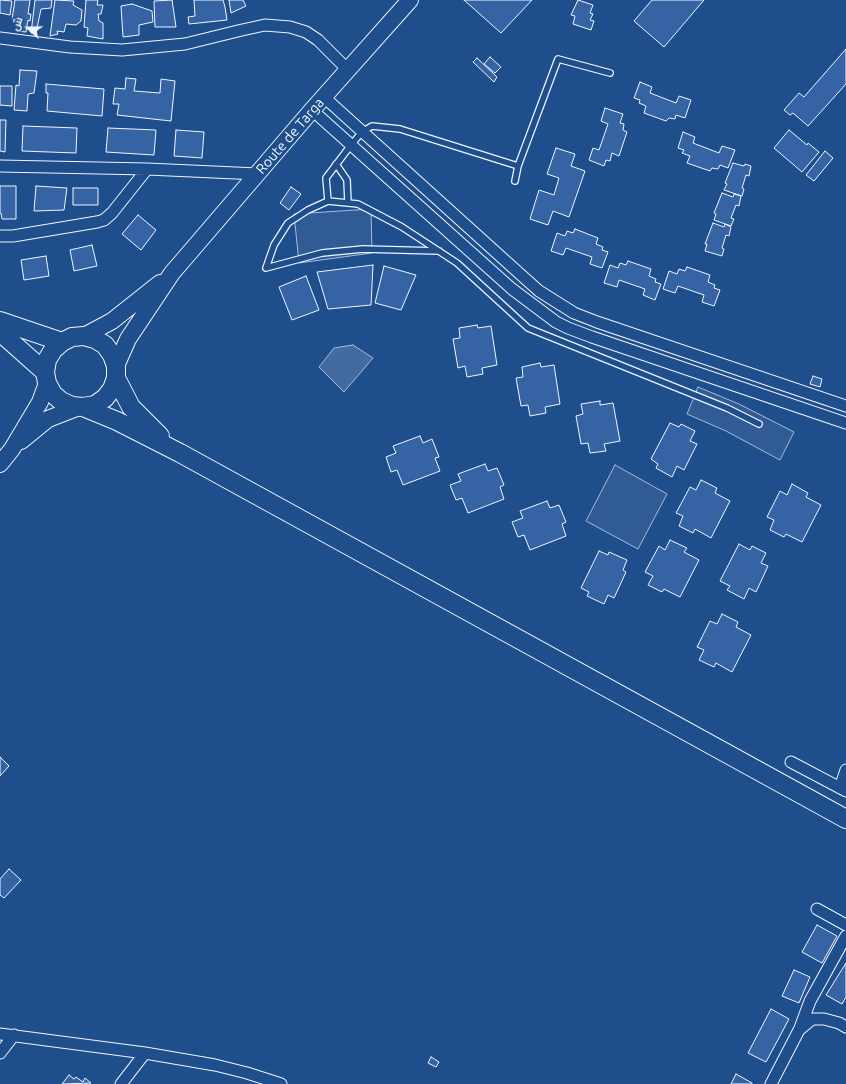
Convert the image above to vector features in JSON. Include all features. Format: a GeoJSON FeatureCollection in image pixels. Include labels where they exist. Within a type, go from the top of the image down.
{"type":"FeatureCollection","features":[{"type":"Feature","properties":{"kind":"main road","name":"Route de Targa"},"geometry":{"type":"LineString","coordinates":[[116,372],[128,338],[172,273],[312,110],[410,0]]}},
{"type":"Feature","properties":{"kind":"main road","name":"Route de Targa"},"geometry":{"type":"LineString","coordinates":[[84,336],[112,321],[172,273]]}},
{"type":"Feature","properties":{"kind":"main road"},"geometry":{"type":"LineString","coordinates":[[0,321],[62,342]]}},
{"type":"Feature","properties":{"kind":"main road"},"geometry":{"type":"LineString","coordinates":[[0,332],[46,377],[53,394],[61,401],[117,421],[180,453],[846,819]]}},
{"type":"Feature","properties":{"kind":"main road"},"geometry":{"type":"LineString","coordinates":[[0,464],[12,449],[40,402],[46,377],[47,360],[53,350],[62,342],[72,337],[84,336],[95,339],[105,345],[112,355],[116,372],[131,407],[152,430],[180,453]]}},
{"type":"Feature","properties":{"kind":"main road"},"geometry":{"type":"LineString","coordinates":[[12,449],[48,419],[81,407],[95,404],[105,398],[112,389],[116,372]]}},
{"type":"Feature","properties":{"kind":"street"},"geometry":{"type":"LineString","coordinates":[[0,38],[70,47],[122,50],[185,44],[265,25],[290,27],[306,32],[318,40],[348,70]]}},
{"type":"Feature","properties":{"kind":"street"},"geometry":{"type":"LineString","coordinates":[[324,97],[539,291],[574,313],[846,406]]}},
{"type":"Feature","properties":{"kind":"street"},"geometry":{"type":"LineString","coordinates":[[312,110],[512,289],[556,322],[592,338],[846,423]]}},
{"type":"Feature","properties":{"kind":"street"},"geometry":{"type":"LineString","coordinates":[[0,166],[147,169],[258,174]]}},
{"type":"Feature","properties":{"kind":"street"},"geometry":{"type":"LineString","coordinates":[[0,236],[13,236],[104,220],[112,213],[147,169]]}},
{"type":"Feature","properties":{"kind":"street"},"geometry":{"type":"LineString","coordinates":[[791,762],[843,790],[846,770]]}},
{"type":"Feature","properties":{"kind":"street"},"geometry":{"type":"LineString","coordinates":[[817,909],[846,925]]}},
{"type":"Feature","properties":{"kind":"street"},"geometry":{"type":"LineString","coordinates":[[771,1084],[800,1030],[810,1001],[846,936]]}},
{"type":"Feature","properties":{"kind":"street"},"geometry":{"type":"LineString","coordinates":[[800,1030],[812,1019],[824,1019],[839,1023],[846,1027]]}},
{"type":"Feature","properties":{"kind":"street"},"geometry":{"type":"LineString","coordinates":[[0,1034],[145,1053],[215,1065],[281,1084]]}},
{"type":"Feature","properties":{"kind":"street"},"geometry":{"type":"LineString","coordinates":[[0,1053],[14,1035]]}},
{"type":"Feature","properties":{"kind":"street"},"geometry":{"type":"LineString","coordinates":[[121,1084],[145,1053]]}},
{"type":"Feature","properties":{"kind":"lane"},"geometry":{"type":"LineString","coordinates":[[515,181],[518,166],[558,60],[610,73]]}},
{"type":"Feature","properties":{"kind":"lane"},"geometry":{"type":"LineString","coordinates":[[328,201],[326,178],[350,145],[362,132],[372,126],[400,129],[518,166]]}},
{"type":"Feature","properties":{"kind":"lane"},"geometry":{"type":"LineString","coordinates":[[336,164],[347,180],[348,203]]}},
{"type":"Feature","properties":{"kind":"lane"},"geometry":{"type":"LineString","coordinates":[[440,252],[363,249],[322,253],[266,268],[274,245],[288,223],[308,210],[328,201],[358,204],[402,227],[457,263],[528,328],[727,408],[759,424]]}},
{"type":"Feature","properties":{"kind":"shaded area"},"geometry":{"type":"Polygon","coordinates":[[[371,209],[372,253],[299,263],[294,214],[371,209]]]}},
{"type":"Feature","properties":{"kind":"shaded area"},"geometry":{"type":"Polygon","coordinates":[[[353,345],[373,358],[344,392],[319,367],[334,348],[353,345]]]}},
{"type":"Feature","properties":{"kind":"shaded area"},"geometry":{"type":"Polygon","coordinates":[[[698,387],[739,404],[794,432],[780,460],[726,431],[687,414],[698,387]]]}},
{"type":"Feature","properties":{"kind":"shaded area"},"geometry":{"type":"Polygon","coordinates":[[[615,465],[667,494],[638,549],[586,521],[615,465]]]}},
{"type":"Feature","properties":{"kind":"building"},"geometry":{"type":"Polygon","coordinates":[[[0,0],[12,1],[10,15],[0,13],[0,0]]]}},
{"type":"Feature","properties":{"kind":"building"},"geometry":{"type":"Polygon","coordinates":[[[15,0],[30,0],[28,14],[31,14],[30,21],[28,20],[26,32],[16,31],[18,20],[12,19],[15,0]]]}},
{"type":"Feature","properties":{"kind":"building"},"geometry":{"type":"Polygon","coordinates":[[[35,0],[52,0],[51,8],[41,9],[36,33],[31,33],[35,0]]]}},
{"type":"Feature","properties":{"kind":"building"},"geometry":{"type":"Polygon","coordinates":[[[55,0],[74,1],[73,5],[82,10],[81,21],[76,25],[66,24],[64,32],[57,31],[58,34],[50,36],[55,0]]]}},
{"type":"Feature","properties":{"kind":"building"},"geometry":{"type":"Polygon","coordinates":[[[86,0],[98,0],[97,5],[103,5],[101,14],[98,14],[99,21],[103,23],[103,39],[87,36],[88,28],[84,27],[86,0]]]}},
{"type":"Feature","properties":{"kind":"building"},"geometry":{"type":"Polygon","coordinates":[[[172,0],[176,27],[155,27],[154,1],[172,0]]]}},
{"type":"Feature","properties":{"kind":"building"},"geometry":{"type":"Polygon","coordinates":[[[194,0],[223,0],[227,20],[189,24],[188,17],[195,16],[194,0]]]}},
{"type":"Feature","properties":{"kind":"building"},"geometry":{"type":"Polygon","coordinates":[[[229,0],[243,0],[246,6],[231,13],[229,0]]]}},
{"type":"Feature","properties":{"kind":"building"},"geometry":{"type":"Polygon","coordinates":[[[464,0],[532,0],[501,33],[464,0]]]}},
{"type":"Feature","properties":{"kind":"building"},"geometry":{"type":"Polygon","coordinates":[[[578,0],[593,5],[590,13],[593,14],[590,20],[594,21],[591,30],[573,24],[575,16],[571,15],[578,0]]]}},
{"type":"Feature","properties":{"kind":"building"},"geometry":{"type":"Polygon","coordinates":[[[652,0],[704,0],[664,47],[634,21],[652,0]]]}},
{"type":"Feature","properties":{"kind":"building"},"geometry":{"type":"Polygon","coordinates":[[[132,4],[152,11],[153,22],[139,25],[139,35],[123,37],[121,6],[132,4]]]}},
{"type":"Feature","properties":{"kind":"building"},"geometry":{"type":"Polygon","coordinates":[[[846,49],[846,84],[808,126],[793,113],[790,115],[784,110],[799,93],[804,97],[846,49]]]}},
{"type":"Feature","properties":{"kind":"building"},"geometry":{"type":"Polygon","coordinates":[[[490,57],[501,67],[495,73],[484,64],[490,57]]]}},
{"type":"Feature","properties":{"kind":"building"},"geometry":{"type":"Polygon","coordinates":[[[477,58],[497,77],[494,82],[473,62],[477,58]]]}},
{"type":"Feature","properties":{"kind":"building"},"geometry":{"type":"Polygon","coordinates":[[[20,70],[37,71],[34,93],[28,94],[27,111],[14,110],[16,85],[19,86],[20,70]]]}},
{"type":"Feature","properties":{"kind":"building"},"geometry":{"type":"Polygon","coordinates":[[[126,78],[136,79],[134,91],[160,93],[161,79],[175,81],[171,121],[117,115],[119,104],[113,104],[115,88],[125,89],[126,78]]]}},
{"type":"Feature","properties":{"kind":"building"},"geometry":{"type":"Polygon","coordinates":[[[640,82],[652,87],[650,93],[676,103],[679,96],[691,100],[685,118],[676,115],[675,119],[669,118],[666,121],[644,113],[646,106],[639,103],[640,100],[634,98],[640,82]]]}},
{"type":"Feature","properties":{"kind":"building"},"geometry":{"type":"Polygon","coordinates":[[[46,84],[104,89],[102,116],[47,111],[48,93],[46,93],[46,84]]]}},
{"type":"Feature","properties":{"kind":"building"},"geometry":{"type":"Polygon","coordinates":[[[0,86],[12,86],[12,106],[0,105],[0,86]]]}},
{"type":"Feature","properties":{"kind":"building"},"geometry":{"type":"Polygon","coordinates":[[[605,108],[623,114],[620,123],[624,124],[623,130],[627,132],[619,156],[612,153],[610,161],[606,160],[604,166],[589,160],[593,148],[599,150],[608,124],[601,121],[605,108]]]}},
{"type":"Feature","properties":{"kind":"building"},"geometry":{"type":"Polygon","coordinates":[[[0,120],[6,120],[5,152],[0,151],[0,120]]]}},
{"type":"Feature","properties":{"kind":"building"},"geometry":{"type":"Polygon","coordinates":[[[23,126],[77,128],[76,153],[22,151],[23,126]]]}},
{"type":"Feature","properties":{"kind":"building"},"geometry":{"type":"Polygon","coordinates":[[[108,128],[156,130],[154,155],[106,152],[108,128]]]}},
{"type":"Feature","properties":{"kind":"building"},"geometry":{"type":"Polygon","coordinates":[[[176,130],[204,132],[202,158],[174,156],[176,130]]]}},
{"type":"Feature","properties":{"kind":"building"},"geometry":{"type":"Polygon","coordinates":[[[789,130],[807,145],[808,143],[819,152],[802,172],[774,148],[789,130]]]}},
{"type":"Feature","properties":{"kind":"building"},"geometry":{"type":"Polygon","coordinates":[[[683,132],[695,137],[693,143],[719,153],[722,146],[735,150],[728,168],[720,165],[718,169],[712,168],[710,171],[687,163],[690,156],[682,153],[684,150],[678,148],[683,132]]]}},
{"type":"Feature","properties":{"kind":"building"},"geometry":{"type":"Polygon","coordinates":[[[556,148],[575,154],[571,166],[585,171],[569,217],[553,211],[548,225],[530,219],[539,190],[554,195],[559,178],[547,174],[556,148]]]}},
{"type":"Feature","properties":{"kind":"building"},"geometry":{"type":"Polygon","coordinates":[[[825,151],[833,158],[814,181],[806,175],[825,151]]]}},
{"type":"Feature","properties":{"kind":"building"},"geometry":{"type":"Polygon","coordinates":[[[733,163],[751,166],[749,176],[746,175],[742,188],[744,189],[742,196],[724,190],[727,184],[725,183],[733,163]]]}},
{"type":"Feature","properties":{"kind":"building"},"geometry":{"type":"Polygon","coordinates":[[[0,186],[16,186],[16,219],[2,219],[0,213],[0,186]]]}},
{"type":"Feature","properties":{"kind":"building"},"geometry":{"type":"Polygon","coordinates":[[[36,186],[67,188],[64,210],[34,211],[36,186]]]}},
{"type":"Feature","properties":{"kind":"building"},"geometry":{"type":"Polygon","coordinates":[[[291,187],[301,194],[289,210],[280,203],[291,187]]]}},
{"type":"Feature","properties":{"kind":"building"},"geometry":{"type":"Polygon","coordinates":[[[73,188],[98,188],[98,205],[73,205],[73,188]]]}},
{"type":"Feature","properties":{"kind":"building"},"geometry":{"type":"Polygon","coordinates":[[[722,193],[733,197],[734,194],[741,196],[739,206],[736,205],[731,218],[734,219],[731,226],[714,220],[716,214],[714,213],[722,193]]]}},
{"type":"Feature","properties":{"kind":"building"},"geometry":{"type":"Polygon","coordinates":[[[138,215],[156,230],[141,250],[122,234],[138,215]]]}},
{"type":"Feature","properties":{"kind":"building"},"geometry":{"type":"Polygon","coordinates":[[[713,223],[724,227],[725,224],[731,227],[729,236],[726,235],[722,248],[724,249],[722,256],[705,251],[707,244],[705,244],[713,223]]]}},
{"type":"Feature","properties":{"kind":"building"},"geometry":{"type":"Polygon","coordinates":[[[575,229],[598,238],[596,244],[603,247],[602,250],[608,252],[602,268],[590,264],[592,257],[566,248],[563,255],[551,251],[557,233],[565,236],[567,231],[573,233],[575,229]]]}},
{"type":"Feature","properties":{"kind":"building"},"geometry":{"type":"Polygon","coordinates":[[[92,245],[97,266],[74,271],[70,250],[92,245]]]}},
{"type":"Feature","properties":{"kind":"building"},"geometry":{"type":"Polygon","coordinates":[[[46,256],[49,276],[24,280],[21,260],[46,256]]]}},
{"type":"Feature","properties":{"kind":"building"},"geometry":{"type":"Polygon","coordinates":[[[628,261],[651,269],[649,276],[656,279],[655,282],[661,284],[655,300],[643,295],[645,289],[619,280],[617,287],[604,283],[610,265],[618,268],[620,263],[626,265],[628,261]]]}},
{"type":"Feature","properties":{"kind":"building"},"geometry":{"type":"Polygon","coordinates":[[[373,265],[371,305],[328,309],[317,272],[373,265]]]}},
{"type":"Feature","properties":{"kind":"building"},"geometry":{"type":"Polygon","coordinates":[[[384,266],[416,275],[401,310],[375,303],[384,266]]]}},
{"type":"Feature","properties":{"kind":"building"},"geometry":{"type":"Polygon","coordinates":[[[687,267],[710,275],[708,282],[715,285],[714,288],[720,290],[714,306],[702,302],[704,295],[678,286],[675,293],[663,289],[669,271],[677,274],[679,269],[685,271],[687,267]]]}},
{"type":"Feature","properties":{"kind":"building"},"geometry":{"type":"Polygon","coordinates":[[[306,276],[319,310],[292,320],[279,287],[306,276]]]}},
{"type":"Feature","properties":{"kind":"building"},"geometry":{"type":"Polygon","coordinates":[[[477,325],[478,328],[491,326],[497,365],[482,368],[483,374],[467,377],[465,366],[458,368],[453,339],[460,338],[459,328],[477,325]]]}},
{"type":"Feature","properties":{"kind":"building"},"geometry":{"type":"Polygon","coordinates":[[[540,363],[541,367],[554,365],[560,404],[545,407],[546,413],[530,416],[528,405],[521,406],[516,378],[523,377],[522,367],[540,363]]]}},
{"type":"Feature","properties":{"kind":"building"},"geometry":{"type":"Polygon","coordinates":[[[813,376],[822,379],[820,387],[810,384],[813,376]]]}},
{"type":"Feature","properties":{"kind":"building"},"geometry":{"type":"Polygon","coordinates":[[[600,401],[600,405],[613,403],[620,441],[604,444],[606,451],[590,453],[588,443],[581,444],[576,416],[583,414],[581,404],[600,401]]]}},
{"type":"Feature","properties":{"kind":"building"},"geometry":{"type":"Polygon","coordinates":[[[670,423],[679,427],[681,424],[695,431],[690,441],[697,444],[684,470],[677,466],[672,477],[656,468],[658,464],[651,459],[670,423]]]}},
{"type":"Feature","properties":{"kind":"building"},"geometry":{"type":"Polygon","coordinates":[[[420,436],[423,443],[432,439],[439,457],[435,458],[440,471],[403,485],[397,470],[391,472],[386,457],[396,453],[393,446],[420,436]]]}},
{"type":"Feature","properties":{"kind":"building"},"geometry":{"type":"Polygon","coordinates":[[[485,464],[488,471],[497,468],[504,485],[500,487],[504,499],[468,513],[462,498],[456,500],[450,485],[461,481],[458,474],[485,464]]]}},
{"type":"Feature","properties":{"kind":"building"},"geometry":{"type":"Polygon","coordinates":[[[701,480],[717,488],[715,493],[730,501],[711,538],[695,529],[693,533],[679,526],[683,516],[676,513],[690,487],[696,490],[701,480]]]}},
{"type":"Feature","properties":{"kind":"building"},"geometry":{"type":"Polygon","coordinates":[[[792,484],[808,493],[806,497],[821,505],[802,542],[786,534],[784,537],[770,530],[774,520],[767,517],[780,491],[787,495],[792,484]]]}},
{"type":"Feature","properties":{"kind":"building"},"geometry":{"type":"Polygon","coordinates":[[[547,501],[550,508],[559,505],[566,522],[562,524],[566,536],[530,550],[524,535],[518,537],[512,522],[523,518],[520,511],[547,501]]]}},
{"type":"Feature","properties":{"kind":"building"},"geometry":{"type":"Polygon","coordinates":[[[670,540],[687,548],[684,552],[699,560],[680,597],[664,589],[662,592],[648,585],[653,576],[645,572],[659,546],[665,550],[670,540]]]}},
{"type":"Feature","properties":{"kind":"building"},"geometry":{"type":"Polygon","coordinates":[[[739,544],[750,550],[752,546],[766,553],[761,563],[768,566],[756,592],[749,588],[744,599],[727,590],[730,586],[720,581],[739,544]]]}},
{"type":"Feature","properties":{"kind":"building"},"geometry":{"type":"Polygon","coordinates":[[[599,551],[608,555],[609,552],[627,560],[623,570],[626,572],[614,598],[608,595],[604,604],[587,596],[589,592],[581,588],[599,551]]]}},
{"type":"Feature","properties":{"kind":"building"},"geometry":{"type":"Polygon","coordinates":[[[722,614],[738,622],[736,627],[751,635],[732,672],[716,663],[714,667],[699,660],[704,650],[697,647],[710,621],[717,624],[722,614]]]}},
{"type":"Feature","properties":{"kind":"building"},"geometry":{"type":"Polygon","coordinates":[[[0,757],[9,766],[0,776],[0,757]]]}},
{"type":"Feature","properties":{"kind":"building"},"geometry":{"type":"Polygon","coordinates":[[[9,869],[21,880],[4,898],[0,895],[0,879],[9,869]]]}},
{"type":"Feature","properties":{"kind":"building"},"geometry":{"type":"Polygon","coordinates":[[[817,925],[837,936],[822,963],[802,952],[817,925]]]}},
{"type":"Feature","properties":{"kind":"building"},"geometry":{"type":"Polygon","coordinates":[[[846,963],[846,997],[842,1004],[826,995],[846,963]]]}},
{"type":"Feature","properties":{"kind":"building"},"geometry":{"type":"Polygon","coordinates":[[[794,970],[810,977],[799,1003],[782,996],[794,970]]]}},
{"type":"Feature","properties":{"kind":"building"},"geometry":{"type":"Polygon","coordinates":[[[771,1009],[789,1019],[766,1062],[748,1053],[771,1009]]]}},
{"type":"Feature","properties":{"kind":"building"},"geometry":{"type":"Polygon","coordinates":[[[431,1057],[439,1062],[436,1067],[428,1063],[431,1057]]]}},
{"type":"Feature","properties":{"kind":"building"},"geometry":{"type":"Polygon","coordinates":[[[736,1074],[752,1083],[752,1084],[731,1084],[736,1074]]]}},
{"type":"Feature","properties":{"kind":"building"},"geometry":{"type":"Polygon","coordinates":[[[69,1075],[74,1079],[76,1077],[83,1082],[85,1078],[91,1083],[62,1084],[69,1075]]]}}]}
